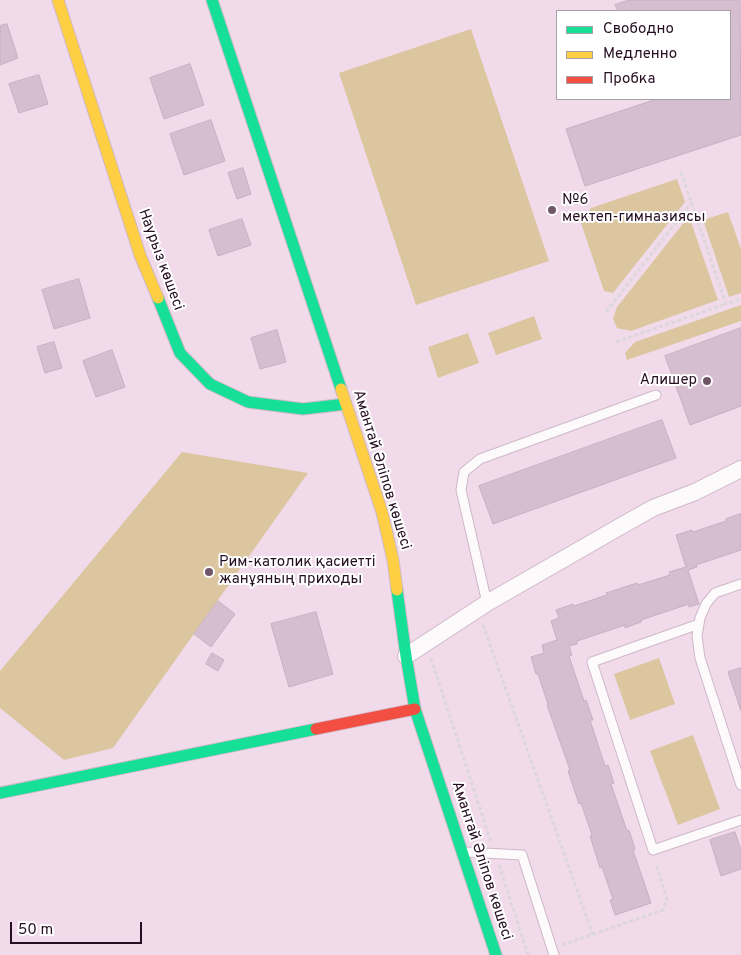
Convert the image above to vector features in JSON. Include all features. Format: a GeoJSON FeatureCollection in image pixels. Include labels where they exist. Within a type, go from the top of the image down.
{"type":"FeatureCollection","features":[{"type":"Feature","properties":{"kind":"main road","name":"Наурыз көшесі"},"geometry":{"type":"LineString","coordinates":[[58,0],[140,254],[180,354],[210,384],[248,402],[302,410],[346,404]]}},
{"type":"Feature","properties":{"kind":"main road","name":"Амантай Әліпов көшесі"},"geometry":{"type":"LineString","coordinates":[[212,0],[382,512],[393,560],[415,709],[496,955]]}},
{"type":"Feature","properties":{"kind":"main road"},"geometry":{"type":"LineString","coordinates":[[0,793],[415,709]]}},
{"type":"Feature","properties":{"kind":"street"},"geometry":{"type":"LineString","coordinates":[[406,656],[482,606],[653,508],[695,492],[741,469]]}},
{"type":"Feature","properties":{"kind":"lane"},"geometry":{"type":"LineString","coordinates":[[482,606],[461,490],[464,472],[480,459],[656,395]]}},
{"type":"Feature","properties":{"kind":"lane"},"geometry":{"type":"LineString","coordinates":[[741,584],[715,593],[706,604],[700,618],[697,636],[700,658],[741,785]]}},
{"type":"Feature","properties":{"kind":"lane"},"geometry":{"type":"LineString","coordinates":[[699,624],[592,662],[653,850],[741,820]]}},
{"type":"Feature","properties":{"kind":"lane"},"geometry":{"type":"LineString","coordinates":[[462,852],[522,855],[554,952]]}},
{"type":"Feature","properties":{"kind":"path"},"geometry":{"type":"LineString","coordinates":[[681,172],[726,304]]}},
{"type":"Feature","properties":{"kind":"path"},"geometry":{"type":"LineString","coordinates":[[606,312],[691,202]]}},
{"type":"Feature","properties":{"kind":"path"},"geometry":{"type":"LineString","coordinates":[[616,342],[741,299]]}},
{"type":"Feature","properties":{"kind":"path"},"geometry":{"type":"LineString","coordinates":[[482,606],[593,935]]}},
{"type":"Feature","properties":{"kind":"path"},"geometry":{"type":"LineString","coordinates":[[426,643],[528,955]]}},
{"type":"Feature","properties":{"kind":"path"},"geometry":{"type":"LineString","coordinates":[[554,952],[593,935],[663,910],[667,900],[653,850]]}},
{"type":"Feature","properties":{"kind":"shaded area"},"geometry":{"type":"Polygon","coordinates":[[[471,29],[549,261],[416,305],[339,73],[471,29]]]}},
{"type":"Feature","properties":{"kind":"shaded area"},"geometry":{"type":"Polygon","coordinates":[[[677,179],[685,202],[613,293],[604,291],[581,223],[591,208],[677,179]]]}},
{"type":"Feature","properties":{"kind":"shaded area"},"geometry":{"type":"Polygon","coordinates":[[[728,212],[741,249],[741,293],[729,297],[703,220],[728,212]]]}},
{"type":"Feature","properties":{"kind":"shaded area"},"geometry":{"type":"Polygon","coordinates":[[[689,216],[718,300],[631,331],[617,328],[613,319],[617,307],[689,216]]]}},
{"type":"Feature","properties":{"kind":"shaded area"},"geometry":{"type":"Polygon","coordinates":[[[741,305],[741,321],[627,360],[625,353],[635,342],[741,305]]]}},
{"type":"Feature","properties":{"kind":"shaded area"},"geometry":{"type":"Polygon","coordinates":[[[534,316],[542,339],[496,355],[488,333],[534,316]]]}},
{"type":"Feature","properties":{"kind":"shaded area"},"geometry":{"type":"Polygon","coordinates":[[[468,333],[479,363],[438,378],[428,347],[468,333]]]}},
{"type":"Feature","properties":{"kind":"shaded area"},"geometry":{"type":"Polygon","coordinates":[[[182,452],[308,473],[113,748],[64,760],[0,708],[0,671],[182,452]]]}},
{"type":"Feature","properties":{"kind":"shaded area"},"geometry":{"type":"Polygon","coordinates":[[[659,658],[675,704],[630,720],[614,674],[659,658]]]}},
{"type":"Feature","properties":{"kind":"shaded area"},"geometry":{"type":"Polygon","coordinates":[[[693,735],[720,809],[678,825],[650,751],[693,735]]]}},
{"type":"Feature","properties":{"kind":"building"},"geometry":{"type":"Polygon","coordinates":[[[629,0],[740,0],[741,135],[585,186],[566,129],[654,100],[731,100],[731,10],[618,10],[615,5],[629,0]]]}},
{"type":"Feature","properties":{"kind":"building"},"geometry":{"type":"Polygon","coordinates":[[[7,24],[18,58],[0,65],[0,26],[7,24]]]}},
{"type":"Feature","properties":{"kind":"building"},"geometry":{"type":"Polygon","coordinates":[[[190,64],[204,105],[164,119],[150,78],[190,64]]]}},
{"type":"Feature","properties":{"kind":"building"},"geometry":{"type":"Polygon","coordinates":[[[39,75],[48,104],[19,113],[9,84],[39,75]]]}},
{"type":"Feature","properties":{"kind":"building"},"geometry":{"type":"Polygon","coordinates":[[[211,120],[225,161],[184,175],[170,134],[211,120]]]}},
{"type":"Feature","properties":{"kind":"building"},"geometry":{"type":"Polygon","coordinates":[[[243,168],[251,194],[237,199],[228,173],[243,168]]]}},
{"type":"Feature","properties":{"kind":"building"},"geometry":{"type":"Polygon","coordinates":[[[242,219],[251,245],[218,256],[209,230],[242,219]]]}},
{"type":"Feature","properties":{"kind":"building"},"geometry":{"type":"Polygon","coordinates":[[[79,279],[90,318],[54,329],[42,290],[79,279]]]}},
{"type":"Feature","properties":{"kind":"building","name":"Алишер"},"geometry":{"type":"Polygon","coordinates":[[[741,328],[741,406],[690,425],[665,356],[741,328]]]}},
{"type":"Feature","properties":{"kind":"building"},"geometry":{"type":"Polygon","coordinates":[[[277,330],[286,362],[260,369],[251,338],[277,330]]]}},
{"type":"Feature","properties":{"kind":"building"},"geometry":{"type":"Polygon","coordinates":[[[54,342],[62,368],[45,373],[37,347],[54,342]]]}},
{"type":"Feature","properties":{"kind":"building"},"geometry":{"type":"Polygon","coordinates":[[[112,350],[125,387],[96,397],[83,361],[112,350]]]}},
{"type":"Feature","properties":{"kind":"building"},"geometry":{"type":"Polygon","coordinates":[[[662,420],[676,458],[493,524],[479,486],[662,420]]]}},
{"type":"Feature","properties":{"kind":"building"},"geometry":{"type":"Polygon","coordinates":[[[741,514],[741,550],[696,565],[697,567],[688,570],[699,604],[689,607],[689,604],[641,620],[641,622],[625,628],[625,625],[577,641],[577,644],[569,646],[572,655],[569,656],[584,701],[586,700],[593,720],[590,720],[605,766],[608,765],[614,783],[611,784],[627,831],[629,830],[635,849],[633,850],[651,903],[615,915],[610,900],[613,899],[602,867],[600,868],[590,836],[592,835],[581,803],[579,804],[568,771],[570,770],[531,657],[544,653],[542,645],[557,640],[551,621],[559,618],[556,610],[607,595],[606,593],[637,583],[638,585],[670,575],[669,572],[686,567],[676,535],[692,530],[693,532],[741,514]]]}},
{"type":"Feature","properties":{"kind":"building"},"geometry":{"type":"Polygon","coordinates":[[[218,601],[235,614],[211,647],[194,634],[218,601]]]}},
{"type":"Feature","properties":{"kind":"building"},"geometry":{"type":"Polygon","coordinates":[[[316,612],[333,674],[289,687],[271,624],[316,612]]]}},
{"type":"Feature","properties":{"kind":"building"},"geometry":{"type":"Polygon","coordinates":[[[212,653],[224,660],[218,671],[206,664],[212,653]]]}},
{"type":"Feature","properties":{"kind":"building"},"geometry":{"type":"Polygon","coordinates":[[[741,668],[741,711],[728,672],[741,668]]]}},
{"type":"Feature","properties":{"kind":"building"},"geometry":{"type":"Polygon","coordinates":[[[735,832],[741,850],[741,869],[721,876],[710,840],[735,832]]]}},
{"type":"Feature","properties":{"kind":"traffic: fast"},"geometry":{"type":"LineString","coordinates":[[212,0],[341,389]]}},
{"type":"Feature","properties":{"kind":"traffic: fast"},"geometry":{"type":"LineString","coordinates":[[158,298],[180,353],[210,384],[248,402],[303,409],[346,404]]}},
{"type":"Feature","properties":{"kind":"traffic: fast"},"geometry":{"type":"LineString","coordinates":[[397,590],[415,709],[496,955]]}},
{"type":"Feature","properties":{"kind":"traffic: fast"},"geometry":{"type":"LineString","coordinates":[[0,793],[316,729]]}},
{"type":"Feature","properties":{"kind":"traffic: slow"},"geometry":{"type":"LineString","coordinates":[[58,0],[140,255],[158,298]]}},
{"type":"Feature","properties":{"kind":"traffic: slow"},"geometry":{"type":"LineString","coordinates":[[341,389],[382,512],[393,560],[397,590]]}},
{"type":"Feature","properties":{"kind":"traffic: jam"},"geometry":{"type":"LineString","coordinates":[[316,729],[415,709]]}},
{"type":"Feature","properties":{"kind":"place","name":"№6 мектеп-гимназиясы"},"geometry":{"type":"Point","coordinates":[552,210]}},
{"type":"Feature","properties":{"kind":"place","name":"Алишер"},"geometry":{"type":"Point","coordinates":[707,381]}},
{"type":"Feature","properties":{"kind":"place","name":"Рим-католик қасиетті жанұяның приходы"},"geometry":{"type":"Point","coordinates":[209,572]}}]}
